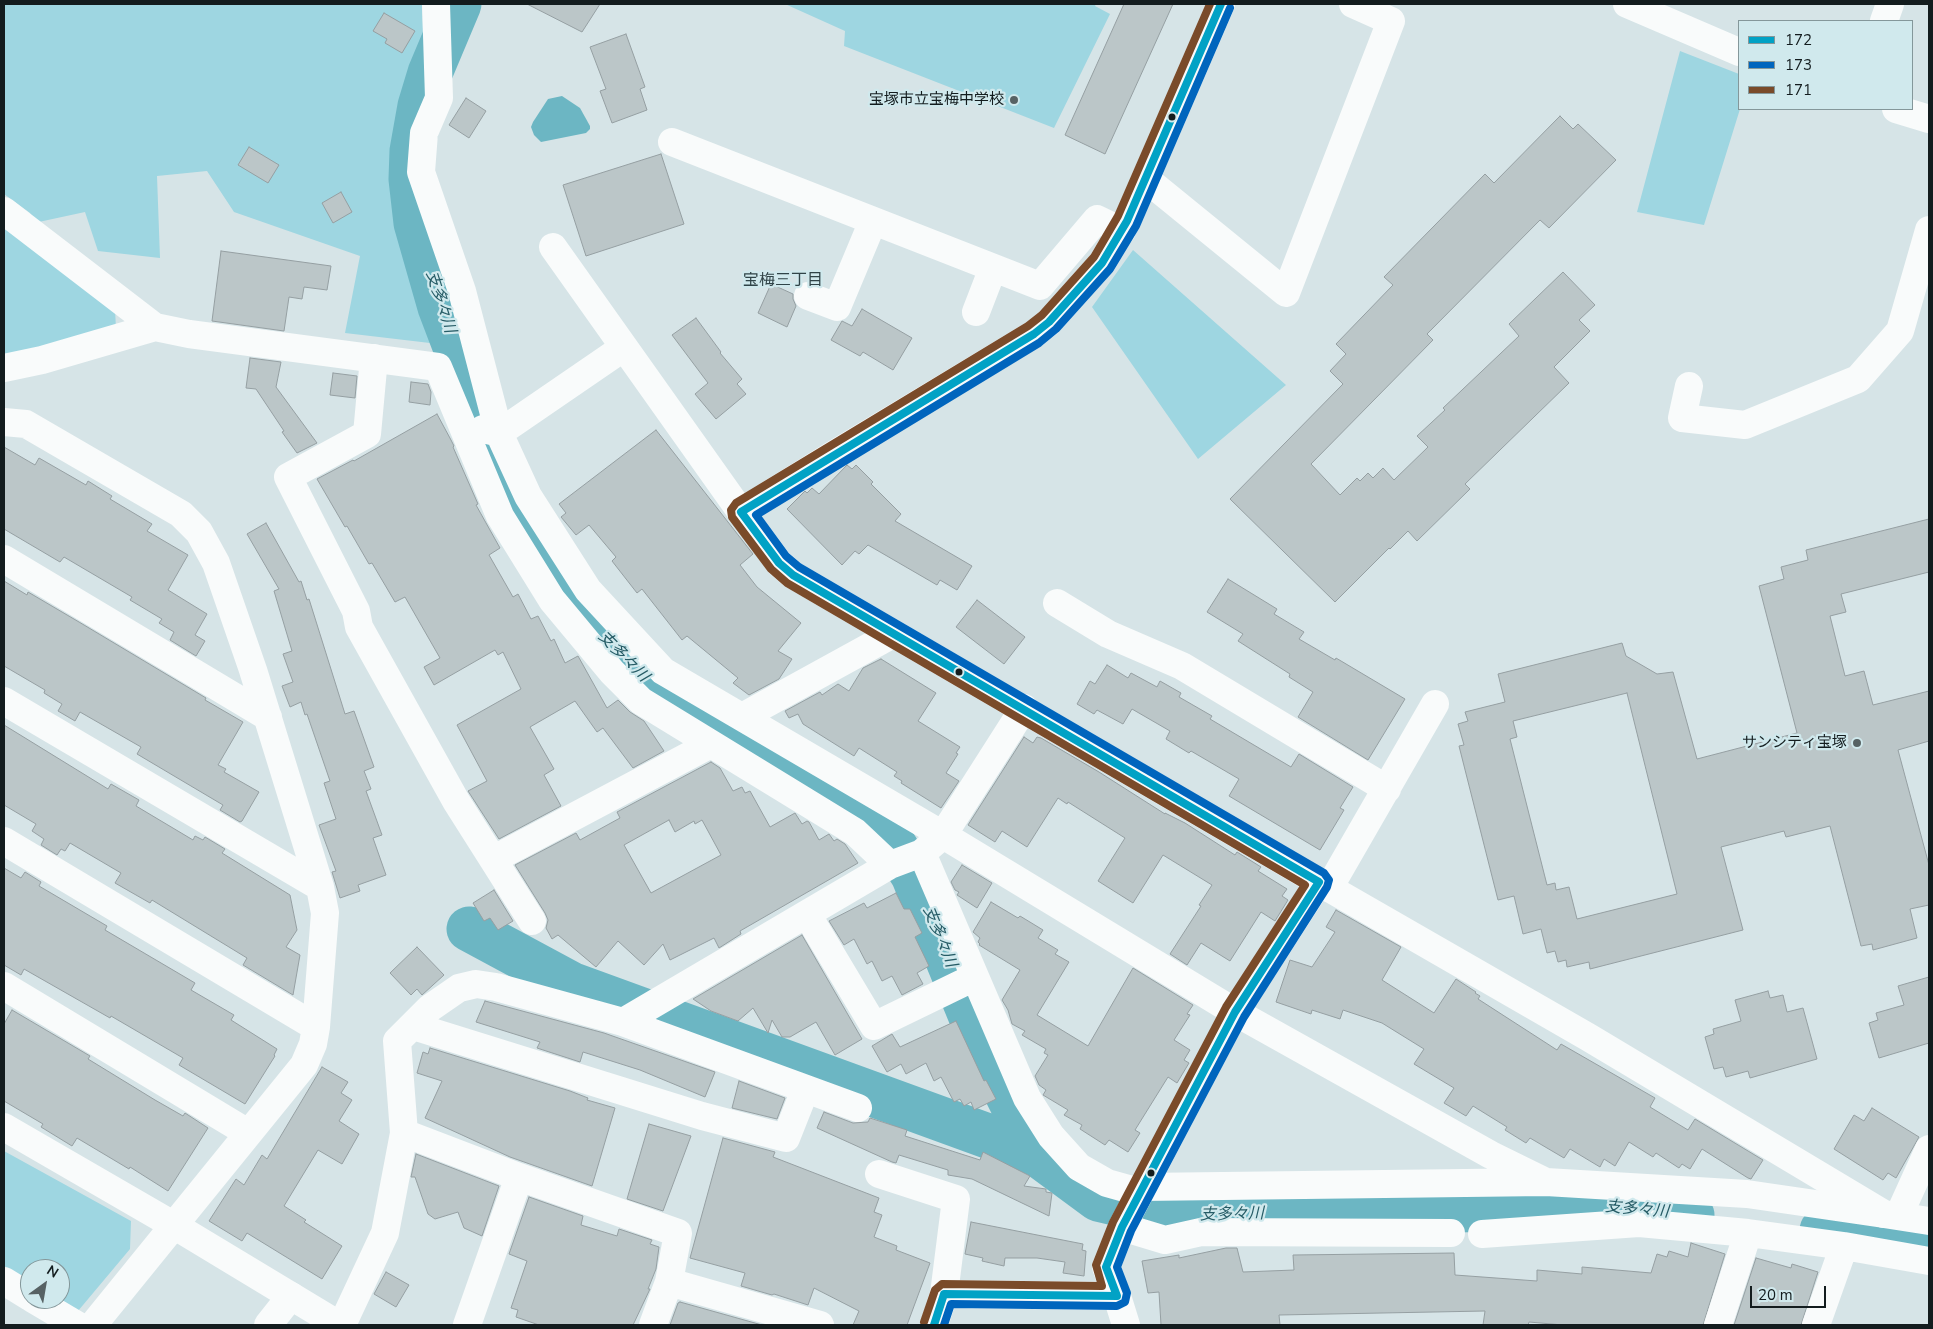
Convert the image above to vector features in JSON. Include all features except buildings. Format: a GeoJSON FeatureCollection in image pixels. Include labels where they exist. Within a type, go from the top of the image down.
{"type":"FeatureCollection","features":[{"type":"Feature","properties":{"kind":"street"},"geometry":{"type":"LineString","coordinates":[[741,512],[1042,328],[1102,263],[1122,231],[1221,4]]}},
{"type":"Feature","properties":{"kind":"street"},"geometry":{"type":"LineString","coordinates":[[1146,179],[1286,293],[1391,22],[1353,4]]}},
{"type":"Feature","properties":{"kind":"street"},"geometry":{"type":"LineString","coordinates":[[1627,4],[1738,52]]}},
{"type":"Feature","properties":{"kind":"street"},"geometry":{"type":"LineString","coordinates":[[1884,20],[1890,4]]}},
{"type":"Feature","properties":{"kind":"street"},"geometry":{"type":"LineString","coordinates":[[436,17],[439,98],[424,133],[421,172],[462,291],[499,433],[528,496],[588,590],[663,671],[943,835],[1235,1012],[1491,1155],[1546,1182]]}},
{"type":"Feature","properties":{"kind":"street"},"geometry":{"type":"LineString","coordinates":[[1899,110],[1929,119]]}},
{"type":"Feature","properties":{"kind":"street"},"geometry":{"type":"LineString","coordinates":[[672,142],[1040,286],[1097,219],[1122,231]]}},
{"type":"Feature","properties":{"kind":"street"},"geometry":{"type":"LineString","coordinates":[[4,211],[154,327],[189,334],[438,367],[500,516],[552,600],[612,672],[641,701],[855,832],[890,865]]}},
{"type":"Feature","properties":{"kind":"street"},"geometry":{"type":"LineString","coordinates":[[808,296],[837,307],[872,221]]}},
{"type":"Feature","properties":{"kind":"street"},"geometry":{"type":"LineString","coordinates":[[1689,386],[1682,418],[1745,425],[1858,379],[1900,331],[1929,230]]}},
{"type":"Feature","properties":{"kind":"street"},"geometry":{"type":"LineString","coordinates":[[553,247],[741,512],[784,568],[893,634],[1024,708],[1324,885],[1892,1214]]}},
{"type":"Feature","properties":{"kind":"street"},"geometry":{"type":"LineString","coordinates":[[976,312],[993,268]]}},
{"type":"Feature","properties":{"kind":"street"},"geometry":{"type":"LineString","coordinates":[[4,368],[42,360],[154,327]]}},
{"type":"Feature","properties":{"kind":"street"},"geometry":{"type":"LineString","coordinates":[[462,423],[499,433],[623,348]]}},
{"type":"Feature","properties":{"kind":"street"},"geometry":{"type":"LineString","coordinates":[[374,358],[367,434],[288,476],[356,611],[360,627],[456,800],[532,921]]}},
{"type":"Feature","properties":{"kind":"street"},"geometry":{"type":"LineString","coordinates":[[4,422],[26,424],[181,514],[199,532],[216,563],[268,717],[320,887],[326,913],[316,1027],[313,1044],[304,1065],[93,1325]]}},
{"type":"Feature","properties":{"kind":"street"},"geometry":{"type":"LineString","coordinates":[[4,559],[268,717]]}},
{"type":"Feature","properties":{"kind":"street"},"geometry":{"type":"LineString","coordinates":[[1057,603],[1108,634],[1182,666],[1387,789]]}},
{"type":"Feature","properties":{"kind":"street"},"geometry":{"type":"LineString","coordinates":[[742,717],[893,634]]}},
{"type":"Feature","properties":{"kind":"street"},"geometry":{"type":"LineString","coordinates":[[4,701],[320,887]]}},
{"type":"Feature","properties":{"kind":"street"},"geometry":{"type":"LineString","coordinates":[[1126,1325],[1106,1267],[1124,1223],[1235,1012],[1324,885],[1387,789],[1435,704]]}},
{"type":"Feature","properties":{"kind":"street"},"geometry":{"type":"LineString","coordinates":[[623,1022],[890,865],[922,853],[943,835],[1024,708]]}},
{"type":"Feature","properties":{"kind":"street"},"geometry":{"type":"LineString","coordinates":[[494,859],[712,744]]}},
{"type":"Feature","properties":{"kind":"street"},"geometry":{"type":"LineString","coordinates":[[4,842],[316,1027]]}},
{"type":"Feature","properties":{"kind":"street"},"geometry":{"type":"LineString","coordinates":[[922,853],[1027,1098],[1051,1136],[1079,1167],[1107,1183],[1141,1189],[1546,1182],[1747,1194],[1929,1221]]}},
{"type":"Feature","properties":{"kind":"street"},"geometry":{"type":"LineString","coordinates":[[808,914],[874,1026],[975,977]]}},
{"type":"Feature","properties":{"kind":"street"},"geometry":{"type":"LineString","coordinates":[[4,1127],[341,1325],[385,1233],[404,1133],[397,1040],[430,1008],[459,988],[476,984],[496,987],[623,1022],[858,1108]]}},
{"type":"Feature","properties":{"kind":"street"},"geometry":{"type":"LineString","coordinates":[[4,986],[248,1133]]}},
{"type":"Feature","properties":{"kind":"street"},"geometry":{"type":"LineString","coordinates":[[413,1026],[702,1116],[786,1138],[805,1090]]}},
{"type":"Feature","properties":{"kind":"street"},"geometry":{"type":"LineString","coordinates":[[404,1133],[519,1177],[678,1233],[669,1282],[652,1325]]}},
{"type":"Feature","properties":{"kind":"street"},"geometry":{"type":"LineString","coordinates":[[1892,1214],[1929,1149]]}},
{"type":"Feature","properties":{"kind":"street"},"geometry":{"type":"LineString","coordinates":[[879,1174],[956,1200],[944,1294],[934,1325]]}},
{"type":"Feature","properties":{"kind":"street"},"geometry":{"type":"LineString","coordinates":[[467,1325],[519,1177]]}},
{"type":"Feature","properties":{"kind":"street"},"geometry":{"type":"LineString","coordinates":[[1124,1223],[1165,1240],[1201,1232],[1451,1233]]}},
{"type":"Feature","properties":{"kind":"street"},"geometry":{"type":"LineString","coordinates":[[1482,1234],[1639,1223],[1748,1233],[1844,1246],[1929,1261]]}},
{"type":"Feature","properties":{"kind":"street"},"geometry":{"type":"LineString","coordinates":[[1718,1325],[1748,1233]]}},
{"type":"Feature","properties":{"kind":"street"},"geometry":{"type":"LineString","coordinates":[[1816,1325],[1844,1246]]}},
{"type":"Feature","properties":{"kind":"street"},"geometry":{"type":"LineString","coordinates":[[4,1281],[20,1291]]}},
{"type":"Feature","properties":{"kind":"street"},"geometry":{"type":"LineString","coordinates":[[669,1282],[788,1320],[820,1325]]}},
{"type":"Feature","properties":{"kind":"street"},"geometry":{"type":"LineString","coordinates":[[944,1294],[1117,1296]]}},
{"type":"Feature","properties":{"kind":"street"},"geometry":{"type":"LineString","coordinates":[[268,1325],[292,1296]]}},
{"type":"Feature","properties":{"kind":"street"},"geometry":{"type":"LineString","coordinates":[[50,1309],[77,1325]]}},
{"type":"Feature","properties":{"kind":"shaded area"},"geometry":{"type":"Polygon","coordinates":[[[4,4],[422,4],[424,59],[411,91],[393,186],[430,343],[345,333],[360,256],[234,212],[207,171],[157,176],[160,258],[98,251],[85,212],[34,223],[30,213],[4,194],[4,4]]]}},
{"type":"Feature","properties":{"kind":"shaded area"},"geometry":{"type":"Polygon","coordinates":[[[785,4],[1096,4],[1095,6],[1110,14],[1054,128],[844,46],[845,31],[785,4]]]}},
{"type":"Feature","properties":{"kind":"shaded area"},"geometry":{"type":"Polygon","coordinates":[[[1680,51],[1738,74],[1738,110],[1740,110],[1704,225],[1637,212],[1680,51]]]}},
{"type":"Feature","properties":{"kind":"shaded area"},"geometry":{"type":"Polygon","coordinates":[[[562,96],[580,108],[590,129],[586,133],[541,142],[534,135],[531,127],[533,122],[548,99],[562,96]]]}},
{"type":"Feature","properties":{"kind":"shaded area"},"geometry":{"type":"Polygon","coordinates":[[[4,228],[115,309],[116,329],[4,357],[4,228]]]}},
{"type":"Feature","properties":{"kind":"shaded area"},"geometry":{"type":"Polygon","coordinates":[[[1133,250],[1286,385],[1198,459],[1092,307],[1133,250]]]}},
{"type":"Feature","properties":{"kind":"shaded area"},"geometry":{"type":"Polygon","coordinates":[[[4,1151],[131,1221],[130,1249],[78,1311],[70,1306],[70,1259],[20,1259],[20,1276],[4,1266],[4,1151]]]}},
{"type":"Feature","properties":{"kind":"waterway","name":"支多々川"},"geometry":{"type":"LineString","coordinates":[[459,4],[430,73],[420,106],[412,151],[411,179],[416,223],[440,307],[470,386],[507,496],[552,575],[604,640],[640,678],[886,832],[913,875],[983,1046],[1037,1154],[1098,1199],[1171,1216],[1598,1207],[1692,1215]]}},
{"type":"Feature","properties":{"kind":"waterway"},"geometry":{"type":"LineString","coordinates":[[469,929],[573,985],[1037,1154]]}},
{"type":"Feature","properties":{"kind":"waterway","name":"支多々川"},"geometry":{"type":"LineString","coordinates":[[1822,1230],[1929,1246]]}},
{"type":"Feature","properties":{"kind":"transit line","name":"171"},"geometry":{"type":"LineString","coordinates":[[924,1322],[935,1290],[942,1284],[1102,1286],[1096,1265],[1113,1222],[1226,1007],[1305,885],[787,583],[771,569],[732,517],[731,510],[736,503],[1028,326],[1042,315],[1094,257],[1118,216],[1210,4]]}},
{"type":"Feature","properties":{"kind":"transit line","name":"172"},"geometry":{"type":"LineString","coordinates":[[934,1325],[944,1294],[1117,1296],[1106,1267],[1122,1227],[1235,1012],[1319,882],[793,575],[779,563],[741,512],[1034,334],[1049,322],[1102,263],[1127,221],[1221,4]]}},
{"type":"Feature","properties":{"kind":"transit line","name":"173"},"geometry":{"type":"LineString","coordinates":[[944,1325],[951,1304],[1117,1306],[1125,1302],[1127,1293],[1117,1267],[1131,1231],[1244,1017],[1327,887],[1329,880],[1324,873],[799,567],[786,556],[756,515],[1039,343],[1056,329],[1110,269],[1136,226],[1230,8]]}},
{"type":"Feature","properties":{"kind":"place","name":"宝塚市立宝梅中学校"},"geometry":{"type":"Point","coordinates":[1014,100]}},
{"type":"Feature","properties":{"kind":"place","name":"サンシティ宝塚"},"geometry":{"type":"Point","coordinates":[1857,743]}},
{"type":"Feature","properties":{"kind":"district","name":"宝梅三丁目"},"geometry":{"type":"Point","coordinates":[783,281]}}]}
